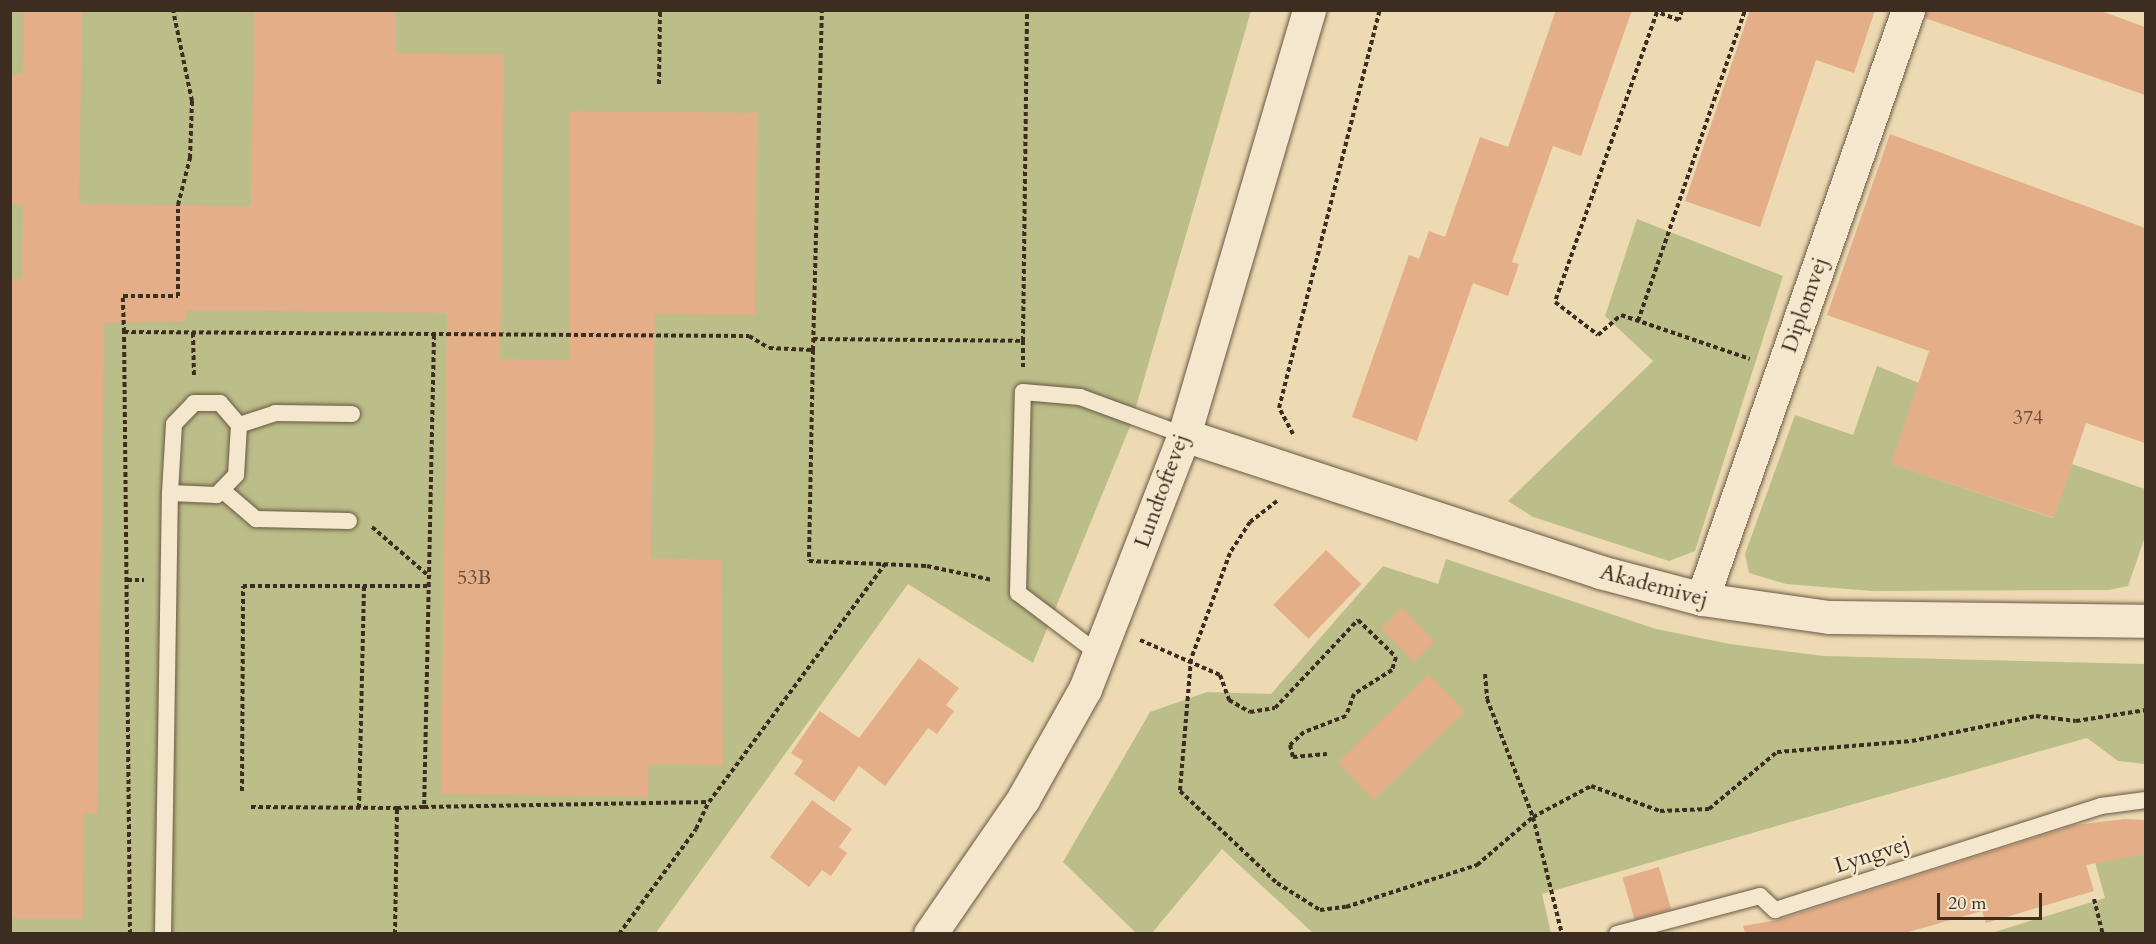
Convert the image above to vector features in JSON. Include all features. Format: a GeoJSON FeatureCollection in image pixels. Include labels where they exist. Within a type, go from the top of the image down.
{"type":"FeatureCollection","features":[{"type":"Feature","properties":{"kind":"street","name":"Diplomvej"},"geometry":{"type":"LineString","coordinates":[[1702,599],[1908,10]]}},
{"type":"Feature","properties":{"kind":"street","name":"Lundtoftevej"},"geometry":{"type":"LineString","coordinates":[[930,933],[1023,799],[1104,642],[1184,435],[1306,11]]}},
{"type":"Feature","properties":{"kind":"street","name":"Akademivej"},"geometry":{"type":"LineString","coordinates":[[1184,435],[1600,572],[1702,599],[1829,617],[2145,621]]}},
{"type":"Feature","properties":{"kind":"lane"},"geometry":{"type":"LineString","coordinates":[[1104,642],[1018,593],[1023,393],[1080,397],[1184,435]]}},
{"type":"Feature","properties":{"kind":"lane"},"geometry":{"type":"LineString","coordinates":[[163,933],[170,493],[174,424],[194,403],[220,403],[239,425],[236,475],[217,495],[170,493]]}},
{"type":"Feature","properties":{"kind":"lane"},"geometry":{"type":"LineString","coordinates":[[239,425],[274,412],[352,414]]}},
{"type":"Feature","properties":{"kind":"lane"},"geometry":{"type":"LineString","coordinates":[[222,490],[256,519],[349,521]]}},
{"type":"Feature","properties":{"kind":"lane","name":"Lyngvej"},"geometry":{"type":"LineString","coordinates":[[1617,933],[1761,896],[1775,910],[2092,809],[2145,800]]}},
{"type":"Feature","properties":{"kind":"path"},"geometry":{"type":"LineString","coordinates":[[130,933],[123,296],[178,296],[178,205],[190,158],[192,101],[173,10]]}},
{"type":"Feature","properties":{"kind":"path"},"geometry":{"type":"LineString","coordinates":[[659,84],[660,10]]}},
{"type":"Feature","properties":{"kind":"path"},"geometry":{"type":"LineString","coordinates":[[822,10],[808,561],[885,564],[967,572],[1018,593]]}},
{"type":"Feature","properties":{"kind":"path"},"geometry":{"type":"LineString","coordinates":[[813,339],[1023,341],[1028,10]]}},
{"type":"Feature","properties":{"kind":"path"},"geometry":{"type":"LineString","coordinates":[[1380,10],[1279,408],[1296,445],[1275,505],[1250,522],[1230,553],[1191,659],[1180,791],[1277,883],[1320,910],[1346,907],[1477,865],[1533,817],[1591,786],[1660,811],[1708,809],[1777,752],[1912,741],[2026,717],[2076,721],[2145,710]]}},
{"type":"Feature","properties":{"kind":"path"},"geometry":{"type":"LineString","coordinates":[[1682,10],[1679,20],[1657,12],[1555,302],[1598,335],[1621,315],[1782,370]]}},
{"type":"Feature","properties":{"kind":"path"},"geometry":{"type":"LineString","coordinates":[[1638,321],[1745,10]]}},
{"type":"Feature","properties":{"kind":"path"},"geometry":{"type":"LineString","coordinates":[[124,333],[749,336],[769,348],[813,350]]}},
{"type":"Feature","properties":{"kind":"path"},"geometry":{"type":"LineString","coordinates":[[193,333],[194,403]]}},
{"type":"Feature","properties":{"kind":"path"},"geometry":{"type":"LineString","coordinates":[[424,807],[431,578],[434,334]]}},
{"type":"Feature","properties":{"kind":"path"},"geometry":{"type":"LineString","coordinates":[[349,521],[366,521],[431,578]]}},
{"type":"Feature","properties":{"kind":"path"},"geometry":{"type":"LineString","coordinates":[[619,933],[696,829],[709,802],[885,564]]}},
{"type":"Feature","properties":{"kind":"path"},"geometry":{"type":"LineString","coordinates":[[242,791],[243,586],[430,586]]}},
{"type":"Feature","properties":{"kind":"path"},"geometry":{"type":"LineString","coordinates":[[359,808],[364,586]]}},
{"type":"Feature","properties":{"kind":"path"},"geometry":{"type":"LineString","coordinates":[[1104,642],[1191,659],[1220,675],[1229,700],[1250,712],[1275,708],[1358,620],[1396,657],[1392,670],[1354,694],[1346,716],[1304,732],[1290,745],[1293,757],[1327,754]]}},
{"type":"Feature","properties":{"kind":"path"},"geometry":{"type":"LineString","coordinates":[[1485,674],[1486,699],[1533,817],[1562,933]]}},
{"type":"Feature","properties":{"kind":"path"},"geometry":{"type":"LineString","coordinates":[[250,807],[397,808],[709,802]]}},
{"type":"Feature","properties":{"kind":"path"},"geometry":{"type":"LineString","coordinates":[[395,933],[397,808]]}},
{"type":"Feature","properties":{"kind":"path"},"geometry":{"type":"LineString","coordinates":[[2094,899],[2103,933]]}},
{"type":"Feature","properties":{"kind":"green space"},"geometry":{"type":"Polygon","coordinates":[[[10,11],[1251,11],[1131,424],[1033,663],[908,584],[655,934],[11,933],[10,11]]]}},
{"type":"Feature","properties":{"kind":"green space"},"geometry":{"type":"Polygon","coordinates":[[[1637,219],[1783,276],[1695,551],[1669,561],[1533,517],[1508,501],[1653,361],[1605,316],[1637,219]]]}},
{"type":"Feature","properties":{"kind":"green space"},"geometry":{"type":"Polygon","coordinates":[[[1877,366],[1919,383],[1892,464],[2053,518],[2072,464],[2145,489],[2145,537],[2128,586],[2109,590],[1872,591],[1786,584],[1749,573],[1745,554],[1795,415],[1853,435],[1877,366]]]}},
{"type":"Feature","properties":{"kind":"green space"},"geometry":{"type":"Polygon","coordinates":[[[1446,559],[1656,629],[1730,644],[1824,656],[2145,664],[2145,764],[2118,761],[2087,738],[1759,831],[1542,894],[1551,933],[1313,933],[1222,849],[1152,933],[1136,933],[1063,862],[1150,712],[1207,692],[1271,694],[1383,566],[1438,584],[1446,559]]]}},
{"type":"Feature","properties":{"kind":"green space"},"geometry":{"type":"Polygon","coordinates":[[[2145,854],[2145,933],[1988,934],[2105,898],[2095,862],[2145,854]]]}},
{"type":"Feature","properties":{"kind":"building"},"geometry":{"type":"Polygon","coordinates":[[[24,10],[82,10],[79,204],[251,206],[254,10],[396,10],[396,53],[504,54],[500,359],[569,360],[570,111],[757,113],[755,315],[655,314],[651,558],[721,560],[723,765],[649,764],[648,797],[441,794],[447,313],[187,310],[186,321],[104,323],[97,813],[84,813],[83,919],[10,918],[10,279],[22,279],[23,205],[10,204],[10,74],[23,74],[24,10]]]}},
{"type":"Feature","properties":{"kind":"building"},"geometry":{"type":"Polygon","coordinates":[[[1556,10],[1632,10],[1581,156],[1553,146],[1512,262],[1519,264],[1508,296],[1473,283],[1417,441],[1352,417],[1409,255],[1419,259],[1429,231],[1445,237],[1480,137],[1508,147],[1556,10]]]}},
{"type":"Feature","properties":{"kind":"building"},"geometry":{"type":"Polygon","coordinates":[[[1750,10],[1875,10],[1854,73],[1816,60],[1760,227],[1685,201],[1750,10]]]}},
{"type":"Feature","properties":{"kind":"building"},"geometry":{"type":"Polygon","coordinates":[[[1926,10],[2098,10],[2145,27],[2145,95],[1925,18],[1926,10]]]}},
{"type":"Feature","properties":{"kind":"building"},"geometry":{"type":"Polygon","coordinates":[[[1890,134],[2145,228],[2145,443],[2086,423],[2054,518],[1891,464],[1929,351],[1827,315],[1890,134]]]}},
{"type":"Feature","properties":{"kind":"building"},"geometry":{"type":"Polygon","coordinates":[[[1326,550],[1361,584],[1308,639],[1273,605],[1326,550]]]}},
{"type":"Feature","properties":{"kind":"building"},"geometry":{"type":"Polygon","coordinates":[[[1402,608],[1435,642],[1414,662],[1381,628],[1402,608]]]}},
{"type":"Feature","properties":{"kind":"building"},"geometry":{"type":"Polygon","coordinates":[[[919,658],[959,688],[946,705],[954,711],[937,734],[928,728],[885,786],[859,766],[834,802],[794,774],[803,761],[791,753],[820,711],[859,738],[919,658]]]}},
{"type":"Feature","properties":{"kind":"building"},"geometry":{"type":"Polygon","coordinates":[[[1429,674],[1465,711],[1374,800],[1338,762],[1429,674]]]}},
{"type":"Feature","properties":{"kind":"building"},"geometry":{"type":"Polygon","coordinates":[[[812,800],[852,829],[839,847],[847,853],[831,876],[822,870],[809,887],[770,857],[812,800]]]}},
{"type":"Feature","properties":{"kind":"building"},"geometry":{"type":"Polygon","coordinates":[[[2125,819],[2145,820],[2145,854],[2086,865],[2094,891],[1986,923],[1982,911],[1905,933],[1745,933],[1743,926],[1778,920],[2075,825],[2125,819]]]}},
{"type":"Feature","properties":{"kind":"building"},"geometry":{"type":"Polygon","coordinates":[[[1659,867],[1671,909],[1635,920],[1622,877],[1659,867]]]}}]}
